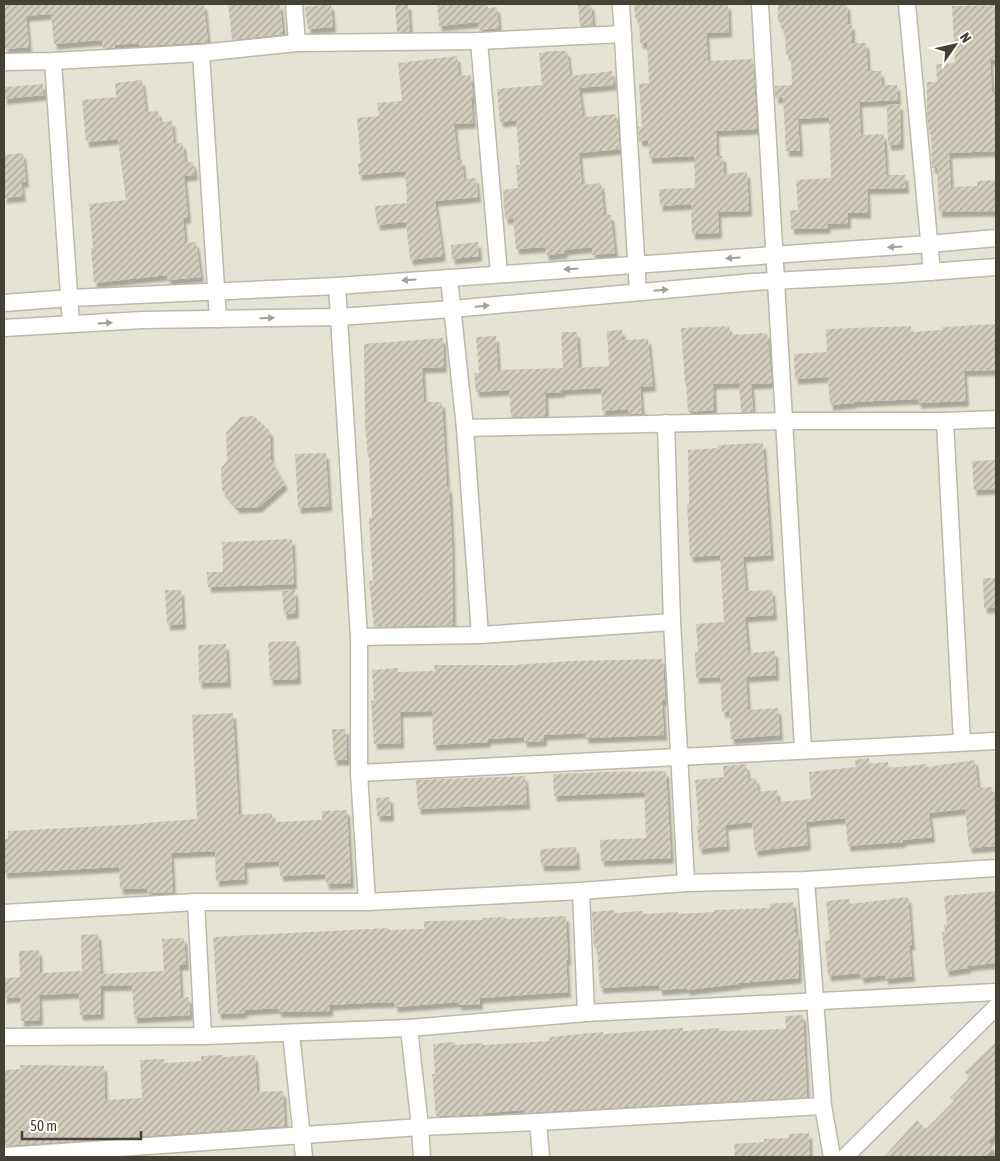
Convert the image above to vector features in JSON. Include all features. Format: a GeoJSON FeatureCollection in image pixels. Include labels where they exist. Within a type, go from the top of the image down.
{"type":"FeatureCollection","features":[{"type":"Feature","properties":{"kind":"street"},"geometry":{"type":"LineString","coordinates":[[294,4],[297,43]]}},
{"type":"Feature","properties":{"kind":"street"},"geometry":{"type":"LineString","coordinates":[[622,4],[638,292]]}},
{"type":"Feature","properties":{"kind":"street"},"geometry":{"type":"LineString","coordinates":[[760,4],[804,750]]}},
{"type":"Feature","properties":{"kind":"street"},"geometry":{"type":"LineString","coordinates":[[907,4],[932,272]]}},
{"type":"Feature","properties":{"kind":"street"},"geometry":{"type":"LineString","coordinates":[[4,62],[201,53],[297,43],[479,41],[623,34]]}},
{"type":"Feature","properties":{"kind":"street"},"geometry":{"type":"LineString","coordinates":[[479,41],[498,274]]}},
{"type":"Feature","properties":{"kind":"street"},"geometry":{"type":"LineString","coordinates":[[201,53],[218,319]]}},
{"type":"Feature","properties":{"kind":"street"},"geometry":{"type":"LineString","coordinates":[[53,61],[71,324]]}},
{"type":"Feature","properties":{"kind":"street"},"geometry":{"type":"LineString","coordinates":[[4,303],[70,298],[337,286],[996,238]]}},
{"type":"Feature","properties":{"kind":"street"},"geometry":{"type":"LineString","coordinates":[[4,328],[143,320],[339,317],[452,309],[776,280],[996,267]]}},
{"type":"Feature","properties":{"kind":"street"},"geometry":{"type":"LineString","coordinates":[[449,278],[464,428],[480,635]]}},
{"type":"Feature","properties":{"kind":"street"},"geometry":{"type":"LineString","coordinates":[[337,286],[360,637],[359,773],[366,902]]}},
{"type":"Feature","properties":{"kind":"street"},"geometry":{"type":"LineString","coordinates":[[464,428],[784,421],[996,419]]}},
{"type":"Feature","properties":{"kind":"street"},"geometry":{"type":"LineString","coordinates":[[945,420],[962,742]]}},
{"type":"Feature","properties":{"kind":"street"},"geometry":{"type":"LineString","coordinates":[[666,423],[672,622],[686,883]]}},
{"type":"Feature","properties":{"kind":"street"},"geometry":{"type":"LineString","coordinates":[[360,637],[480,635],[672,622]]}},
{"type":"Feature","properties":{"kind":"street"},"geometry":{"type":"LineString","coordinates":[[359,773],[996,741]]}},
{"type":"Feature","properties":{"kind":"street"},"geometry":{"type":"LineString","coordinates":[[4,913],[196,902],[366,902],[581,891],[686,883],[806,880],[996,868]]}},
{"type":"Feature","properties":{"kind":"street"},"geometry":{"type":"LineString","coordinates":[[806,880],[814,1001],[824,1106],[832,1157]]}},
{"type":"Feature","properties":{"kind":"street"},"geometry":{"type":"LineString","coordinates":[[581,891],[586,1013]]}},
{"type":"Feature","properties":{"kind":"street"},"geometry":{"type":"LineString","coordinates":[[196,902],[203,1036]]}},
{"type":"Feature","properties":{"kind":"street"},"geometry":{"type":"LineString","coordinates":[[4,1037],[203,1036],[409,1028],[586,1013],[996,992]]}},
{"type":"Feature","properties":{"kind":"street"},"geometry":{"type":"LineString","coordinates":[[844,1157],[996,1007]]}},
{"type":"Feature","properties":{"kind":"street"},"geometry":{"type":"LineString","coordinates":[[409,1028],[422,1157]]}},
{"type":"Feature","properties":{"kind":"street"},"geometry":{"type":"LineString","coordinates":[[291,1032],[304,1157]]}},
{"type":"Feature","properties":{"kind":"street"},"geometry":{"type":"LineString","coordinates":[[4,1156],[420,1127],[824,1106]]}},
{"type":"Feature","properties":{"kind":"street"},"geometry":{"type":"LineString","coordinates":[[538,1122],[540,1157]]}},
{"type":"Feature","properties":{"kind":"shaded area"},"geometry":{"type":"Polygon","coordinates":[[[4,4],[996,4],[996,1157],[4,1157],[4,4]]]}},
{"type":"Feature","properties":{"kind":"building"},"geometry":{"type":"Polygon","coordinates":[[[4,4],[204,4],[208,42],[140,46],[139,43],[115,45],[115,48],[103,48],[102,40],[54,44],[51,14],[26,16],[29,47],[5,49],[4,4]]]}},
{"type":"Feature","properties":{"kind":"building"},"geometry":{"type":"Polygon","coordinates":[[[228,4],[280,4],[283,34],[232,40],[228,4]]]}},
{"type":"Feature","properties":{"kind":"building"},"geometry":{"type":"Polygon","coordinates":[[[331,4],[333,27],[308,29],[305,7],[331,4]]]}},
{"type":"Feature","properties":{"kind":"building"},"geometry":{"type":"Polygon","coordinates":[[[395,4],[408,4],[410,32],[397,32],[395,4]]]}},
{"type":"Feature","properties":{"kind":"building"},"geometry":{"type":"Polygon","coordinates":[[[437,4],[487,4],[488,8],[497,7],[499,28],[479,30],[478,22],[439,26],[437,4]]]}},
{"type":"Feature","properties":{"kind":"building"},"geometry":{"type":"Polygon","coordinates":[[[578,4],[591,4],[593,25],[580,26],[578,4]]]}},
{"type":"Feature","properties":{"kind":"building"},"geometry":{"type":"Polygon","coordinates":[[[728,4],[729,32],[706,33],[708,61],[753,59],[757,129],[716,131],[717,156],[723,156],[724,174],[747,172],[749,211],[718,212],[719,233],[692,234],[691,204],[660,206],[659,189],[695,188],[694,156],[649,158],[648,140],[639,141],[638,127],[642,127],[639,84],[649,83],[647,43],[640,43],[639,17],[635,18],[634,5],[728,4]]]}},
{"type":"Feature","properties":{"kind":"building"},"geometry":{"type":"Polygon","coordinates":[[[778,4],[847,4],[848,25],[852,24],[852,43],[866,43],[868,71],[881,71],[882,85],[897,85],[898,100],[859,102],[861,135],[884,134],[886,175],[905,175],[906,188],[867,189],[868,213],[848,213],[848,223],[827,224],[828,228],[791,229],[790,210],[798,210],[796,180],[831,178],[829,117],[798,119],[800,151],[786,151],[783,98],[775,98],[775,86],[792,85],[791,54],[786,55],[785,31],[782,31],[781,22],[778,22],[778,4]]]}},
{"type":"Feature","properties":{"kind":"building"},"geometry":{"type":"Polygon","coordinates":[[[995,5],[996,59],[990,60],[992,92],[996,92],[996,151],[949,153],[951,187],[977,186],[977,181],[996,180],[996,211],[939,212],[937,168],[932,168],[931,134],[929,134],[927,113],[927,82],[937,82],[936,64],[955,63],[952,6],[995,5]]]}},
{"type":"Feature","properties":{"kind":"building"},"geometry":{"type":"Polygon","coordinates":[[[567,51],[570,76],[612,71],[614,85],[579,88],[583,117],[616,114],[620,149],[579,153],[582,185],[601,183],[604,215],[611,215],[615,253],[592,255],[592,247],[564,250],[565,253],[546,255],[545,247],[516,249],[513,218],[505,219],[503,190],[518,188],[516,165],[520,165],[516,120],[500,122],[497,89],[542,85],[539,53],[567,51]]]}},
{"type":"Feature","properties":{"kind":"building"},"geometry":{"type":"Polygon","coordinates":[[[457,56],[459,76],[471,75],[473,99],[471,99],[473,123],[454,124],[458,160],[462,160],[464,179],[476,178],[478,197],[435,201],[443,256],[410,260],[406,222],[377,225],[375,206],[407,203],[405,171],[359,175],[358,163],[361,163],[357,118],[379,116],[377,103],[402,101],[398,63],[457,56]]]}},
{"type":"Feature","properties":{"kind":"building"},"geometry":{"type":"Polygon","coordinates":[[[142,80],[146,112],[158,111],[160,122],[172,121],[174,144],[183,143],[185,163],[193,162],[195,175],[184,176],[188,218],[183,218],[185,243],[196,242],[201,277],[168,280],[167,275],[94,283],[89,204],[126,200],[118,139],[86,142],[82,100],[116,97],[115,83],[142,80]]]}},
{"type":"Feature","properties":{"kind":"building"},"geometry":{"type":"Polygon","coordinates":[[[43,84],[44,95],[4,99],[4,87],[43,84]]]}},
{"type":"Feature","properties":{"kind":"building"},"geometry":{"type":"Polygon","coordinates":[[[900,104],[901,144],[888,145],[887,105],[900,104]]]}},
{"type":"Feature","properties":{"kind":"building"},"geometry":{"type":"Polygon","coordinates":[[[23,153],[26,182],[21,182],[23,196],[4,198],[4,155],[23,153]]]}},
{"type":"Feature","properties":{"kind":"building"},"geometry":{"type":"Polygon","coordinates":[[[478,242],[479,256],[452,259],[451,245],[478,242]]]}},
{"type":"Feature","properties":{"kind":"building"},"geometry":{"type":"Polygon","coordinates":[[[996,324],[996,345],[994,345],[996,370],[964,371],[966,401],[918,403],[918,399],[830,405],[828,377],[795,379],[794,354],[827,352],[826,329],[911,326],[911,332],[942,330],[942,327],[996,324]]]}},
{"type":"Feature","properties":{"kind":"building"},"geometry":{"type":"Polygon","coordinates":[[[729,326],[730,335],[767,333],[772,383],[751,384],[753,412],[741,412],[739,383],[713,384],[714,410],[688,412],[681,328],[729,326]]]}},
{"type":"Feature","properties":{"kind":"building"},"geometry":{"type":"Polygon","coordinates":[[[622,330],[623,340],[648,339],[653,386],[640,387],[642,414],[628,414],[628,409],[602,411],[601,388],[545,393],[546,416],[511,417],[509,390],[476,392],[474,373],[479,373],[476,337],[496,336],[498,370],[563,368],[561,332],[577,332],[579,368],[609,366],[607,331],[622,330]]]}},
{"type":"Feature","properties":{"kind":"building"},"geometry":{"type":"Polygon","coordinates":[[[443,338],[444,367],[422,368],[424,402],[442,402],[452,546],[453,625],[374,627],[369,581],[373,581],[369,518],[372,518],[369,457],[365,426],[364,344],[443,338]]]}},
{"type":"Feature","properties":{"kind":"building"},"geometry":{"type":"Polygon","coordinates":[[[254,416],[270,431],[271,460],[285,484],[259,507],[237,508],[222,490],[221,468],[227,461],[226,433],[240,417],[254,416]]]}},
{"type":"Feature","properties":{"kind":"building"},"geometry":{"type":"Polygon","coordinates":[[[763,443],[771,555],[743,557],[746,591],[772,590],[774,615],[745,617],[748,653],[775,651],[776,675],[746,677],[748,710],[778,708],[780,735],[731,739],[729,711],[722,712],[720,677],[696,678],[695,653],[698,652],[696,624],[724,622],[720,555],[690,557],[687,505],[689,505],[688,450],[718,448],[718,445],[763,443]]]}},
{"type":"Feature","properties":{"kind":"building"},"geometry":{"type":"Polygon","coordinates":[[[326,453],[329,506],[298,508],[295,454],[326,453]]]}},
{"type":"Feature","properties":{"kind":"building"},"geometry":{"type":"Polygon","coordinates":[[[996,460],[996,489],[974,490],[972,461],[996,460]]]}},
{"type":"Feature","properties":{"kind":"building"},"geometry":{"type":"Polygon","coordinates":[[[292,539],[294,584],[208,587],[207,572],[223,572],[222,542],[292,539]]]}},
{"type":"Feature","properties":{"kind":"building"},"geometry":{"type":"Polygon","coordinates":[[[983,578],[996,578],[996,607],[984,608],[983,578]]]}},
{"type":"Feature","properties":{"kind":"building"},"geometry":{"type":"Polygon","coordinates":[[[165,590],[181,590],[183,624],[167,625],[165,590]]]}},
{"type":"Feature","properties":{"kind":"building"},"geometry":{"type":"Polygon","coordinates":[[[295,590],[296,613],[284,614],[282,591],[295,590]]]}},
{"type":"Feature","properties":{"kind":"building"},"geometry":{"type":"Polygon","coordinates":[[[296,641],[298,679],[270,680],[268,642],[296,641]]]}},
{"type":"Feature","properties":{"kind":"building"},"geometry":{"type":"Polygon","coordinates":[[[226,644],[228,682],[199,683],[198,645],[226,644]]]}},
{"type":"Feature","properties":{"kind":"building"},"geometry":{"type":"Polygon","coordinates":[[[663,659],[665,700],[662,700],[664,735],[586,738],[585,733],[544,735],[544,741],[524,742],[524,737],[488,739],[488,742],[433,745],[432,711],[400,712],[401,743],[374,744],[371,701],[374,700],[372,670],[398,668],[398,672],[435,671],[434,665],[514,665],[571,661],[663,659]]]}},
{"type":"Feature","properties":{"kind":"building"},"geometry":{"type":"Polygon","coordinates":[[[233,713],[239,815],[272,813],[273,822],[322,820],[322,811],[347,810],[351,883],[326,884],[325,874],[280,876],[279,861],[244,863],[245,879],[216,881],[215,851],[171,853],[173,892],[148,893],[147,888],[120,889],[119,867],[4,873],[4,839],[8,839],[8,831],[144,824],[197,819],[192,715],[233,713]]]}},
{"type":"Feature","properties":{"kind":"building"},"geometry":{"type":"Polygon","coordinates":[[[332,729],[346,729],[347,760],[334,760],[332,729]]]}},
{"type":"Feature","properties":{"kind":"building"},"geometry":{"type":"Polygon","coordinates":[[[869,758],[869,764],[888,762],[888,768],[927,764],[927,767],[975,760],[978,788],[992,787],[992,792],[996,792],[996,846],[969,848],[965,809],[929,813],[932,837],[903,840],[903,842],[848,846],[845,818],[806,822],[808,845],[755,851],[752,822],[725,825],[727,846],[699,849],[695,780],[724,777],[723,766],[746,764],[748,779],[756,778],[758,792],[777,790],[778,802],[811,799],[809,772],[856,767],[855,760],[869,758]]]}},
{"type":"Feature","properties":{"kind":"building"},"geometry":{"type":"Polygon","coordinates":[[[666,771],[671,858],[601,861],[600,840],[646,838],[644,792],[554,796],[553,774],[666,771]]]}},
{"type":"Feature","properties":{"kind":"building"},"geometry":{"type":"Polygon","coordinates":[[[525,776],[527,804],[418,809],[416,780],[525,776]]]}},
{"type":"Feature","properties":{"kind":"building"},"geometry":{"type":"Polygon","coordinates":[[[390,797],[391,816],[377,816],[376,798],[390,797]]]}},
{"type":"Feature","properties":{"kind":"building"},"geometry":{"type":"Polygon","coordinates":[[[576,847],[577,865],[541,866],[540,849],[576,847]]]}},
{"type":"Feature","properties":{"kind":"building"},"geometry":{"type":"Polygon","coordinates":[[[996,891],[996,963],[946,971],[942,932],[945,932],[944,925],[947,924],[944,896],[996,891]]]}},
{"type":"Feature","properties":{"kind":"building"},"geometry":{"type":"Polygon","coordinates":[[[908,897],[912,945],[909,945],[912,976],[885,979],[885,975],[861,978],[860,973],[828,976],[825,941],[830,940],[826,901],[849,899],[850,904],[908,897]]]}},
{"type":"Feature","properties":{"kind":"building"},"geometry":{"type":"Polygon","coordinates":[[[793,902],[796,934],[798,934],[799,978],[687,990],[687,988],[659,990],[659,985],[600,988],[597,948],[594,948],[592,912],[615,910],[615,913],[642,911],[643,914],[678,912],[678,914],[714,912],[714,910],[770,908],[769,904],[793,902]]]}},
{"type":"Feature","properties":{"kind":"building"},"geometry":{"type":"Polygon","coordinates":[[[566,916],[568,992],[480,998],[480,1004],[458,1005],[458,1002],[395,1007],[394,1002],[366,1003],[330,1005],[330,1011],[278,1012],[278,1008],[245,1010],[244,1013],[218,1014],[213,937],[389,928],[389,930],[424,929],[424,921],[566,916]]]}},
{"type":"Feature","properties":{"kind":"building"},"geometry":{"type":"Polygon","coordinates":[[[98,934],[101,974],[164,971],[162,939],[184,938],[186,965],[179,965],[181,998],[189,997],[190,1015],[134,1018],[132,985],[101,986],[101,1014],[80,1015],[79,993],[39,995],[40,1020],[21,1021],[20,997],[4,998],[4,978],[20,977],[19,951],[39,950],[40,973],[82,971],[81,935],[98,934]]]}},
{"type":"Feature","properties":{"kind":"building"},"geometry":{"type":"Polygon","coordinates":[[[803,1015],[807,1097],[523,1113],[523,1110],[436,1116],[432,1074],[435,1074],[433,1044],[454,1042],[455,1045],[483,1043],[483,1045],[549,1041],[549,1037],[683,1028],[683,1031],[719,1028],[719,1031],[786,1029],[785,1016],[803,1015]]]}},
{"type":"Feature","properties":{"kind":"building"},"geometry":{"type":"Polygon","coordinates":[[[996,1042],[996,1133],[988,1142],[994,1148],[985,1157],[884,1157],[917,1120],[926,1129],[954,1101],[950,1098],[970,1077],[965,1072],[996,1042]]]}},
{"type":"Feature","properties":{"kind":"building"},"geometry":{"type":"Polygon","coordinates":[[[223,1055],[223,1057],[255,1055],[257,1092],[283,1091],[285,1126],[4,1146],[4,1070],[21,1069],[20,1065],[104,1066],[105,1100],[142,1098],[140,1060],[164,1059],[164,1063],[201,1061],[201,1056],[223,1055]]]}},
{"type":"Feature","properties":{"kind":"building"},"geometry":{"type":"Polygon","coordinates":[[[809,1133],[810,1157],[735,1157],[734,1144],[764,1142],[764,1139],[789,1138],[789,1134],[809,1133]]]}}]}
